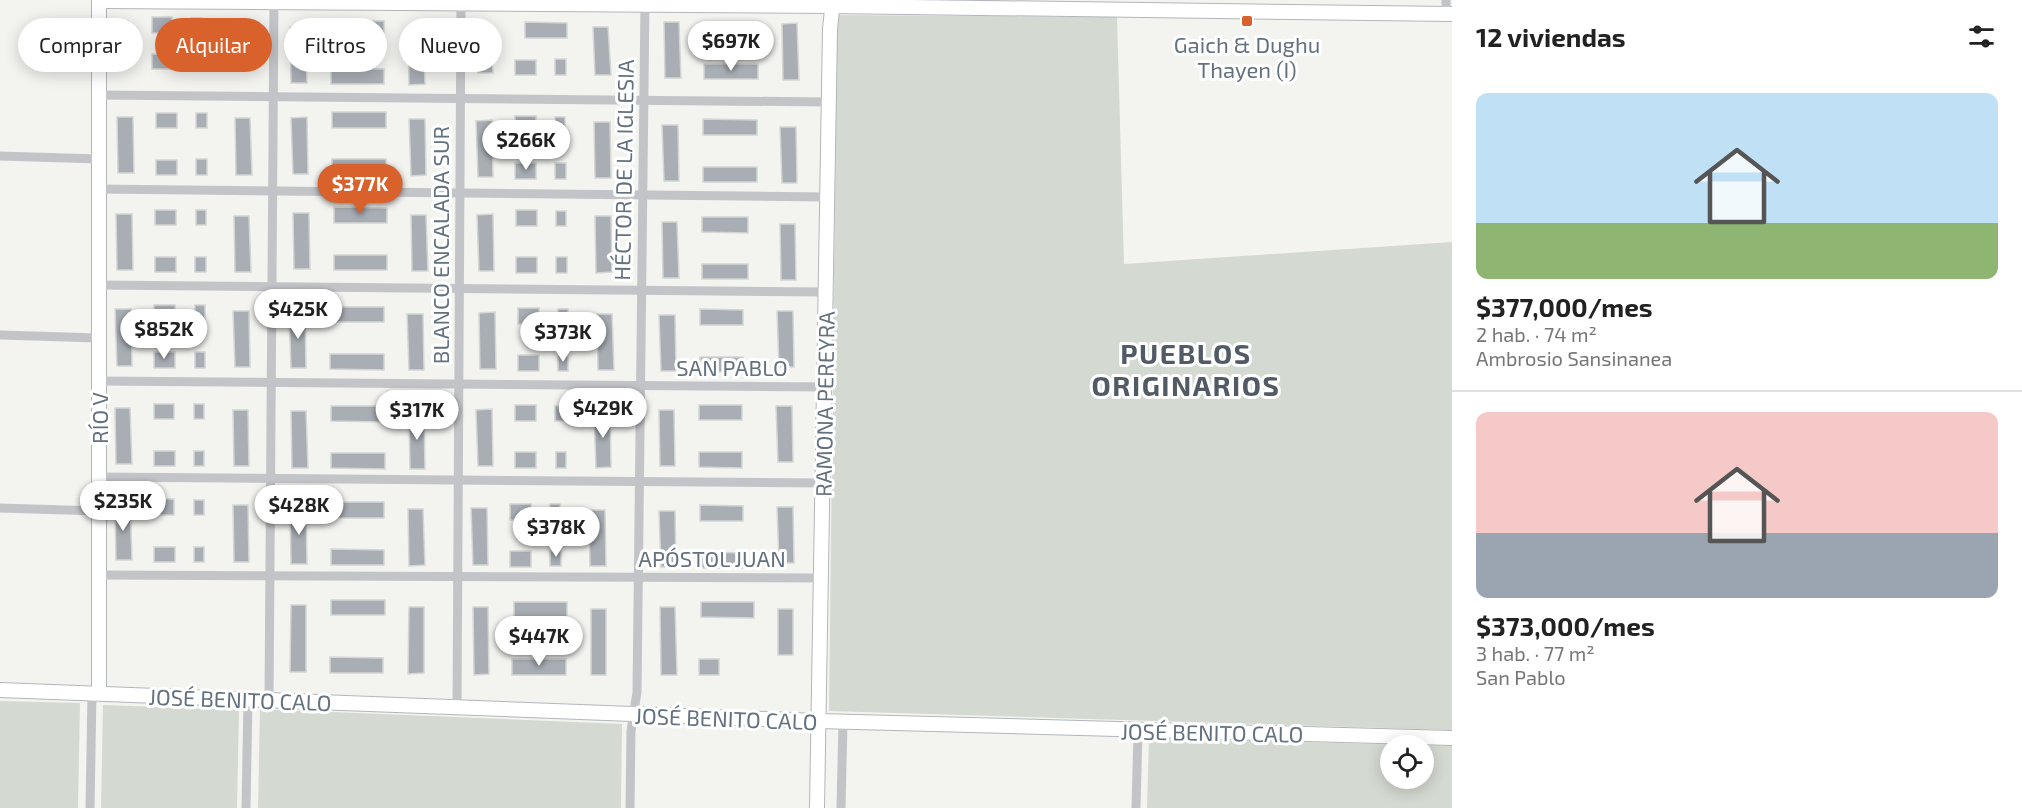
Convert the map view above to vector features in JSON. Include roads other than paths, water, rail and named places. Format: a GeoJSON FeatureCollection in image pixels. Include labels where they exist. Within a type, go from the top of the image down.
{"type":"FeatureCollection","features":[{"type":"Feature","properties":{"kind":"street"},"geometry":{"type":"LineString","coordinates":[[99,1],[936,3],[1448,9]]}},
{"type":"Feature","properties":{"kind":"street","name":"RÍO V"},"geometry":{"type":"LineString","coordinates":[[90,808],[99,575],[99,1]]}},
{"type":"Feature","properties":{"kind":"street"},"geometry":{"type":"LineString","coordinates":[[269,700],[274,1]]}},
{"type":"Feature","properties":{"kind":"street","name":"BLANCO ENCALADA SUR"},"geometry":{"type":"LineString","coordinates":[[458,707],[461,2]]}},
{"type":"Feature","properties":{"kind":"street","name":"HÉCTOR DE LA IGLESIA"},"geometry":{"type":"LineString","coordinates":[[630,808],[630,737],[637,692],[645,2]]}},
{"type":"Feature","properties":{"kind":"street","name":"RAMONA PEREYRA"},"geometry":{"type":"LineString","coordinates":[[817,808],[832,3]]}},
{"type":"Feature","properties":{"kind":"street"},"geometry":{"type":"LineString","coordinates":[[99,95],[829,102]]}},
{"type":"Feature","properties":{"kind":"street"},"geometry":{"type":"LineString","coordinates":[[0,156],[99,159]]}},
{"type":"Feature","properties":{"kind":"street"},"geometry":{"type":"LineString","coordinates":[[99,189],[827,197]]}},
{"type":"Feature","properties":{"kind":"street"},"geometry":{"type":"LineString","coordinates":[[99,285],[826,292]]}},
{"type":"Feature","properties":{"kind":"street"},"geometry":{"type":"LineString","coordinates":[[0,335],[99,338]]}},
{"type":"Feature","properties":{"kind":"street","name":"SAN PABLO"},"geometry":{"type":"LineString","coordinates":[[99,381],[824,387]]}},
{"type":"Feature","properties":{"kind":"street"},"geometry":{"type":"LineString","coordinates":[[99,477],[822,483]]}},
{"type":"Feature","properties":{"kind":"street"},"geometry":{"type":"LineString","coordinates":[[0,508],[99,511]]}},
{"type":"Feature","properties":{"kind":"street","name":"APÓSTOL JUAN"},"geometry":{"type":"LineString","coordinates":[[99,575],[821,579]]}},
{"type":"Feature","properties":{"kind":"street","name":"JOSÉ BENITO CALO"},"geometry":{"type":"LineString","coordinates":[[0,690],[818,722],[1452,738]]}},
{"type":"Feature","properties":{"kind":"street"},"geometry":{"type":"LineString","coordinates":[[246,808],[248,699]]}},
{"type":"Feature","properties":{"kind":"street"},"geometry":{"type":"LineString","coordinates":[[841,808],[843,722]]}},
{"type":"Feature","properties":{"kind":"street"},"geometry":{"type":"LineString","coordinates":[[1137,808],[1138,730]]}},
{"type":"Feature","properties":{"kind":"place","name":"Gaich & Dughu Thayen (I)"},"geometry":{"type":"Point","coordinates":[1247,21]}},
{"type":"Feature","properties":{"kind":"district","name":"PUEBLOS ORIGINARIOS"},"geometry":{"type":"Point","coordinates":[1186,369]}}]}
